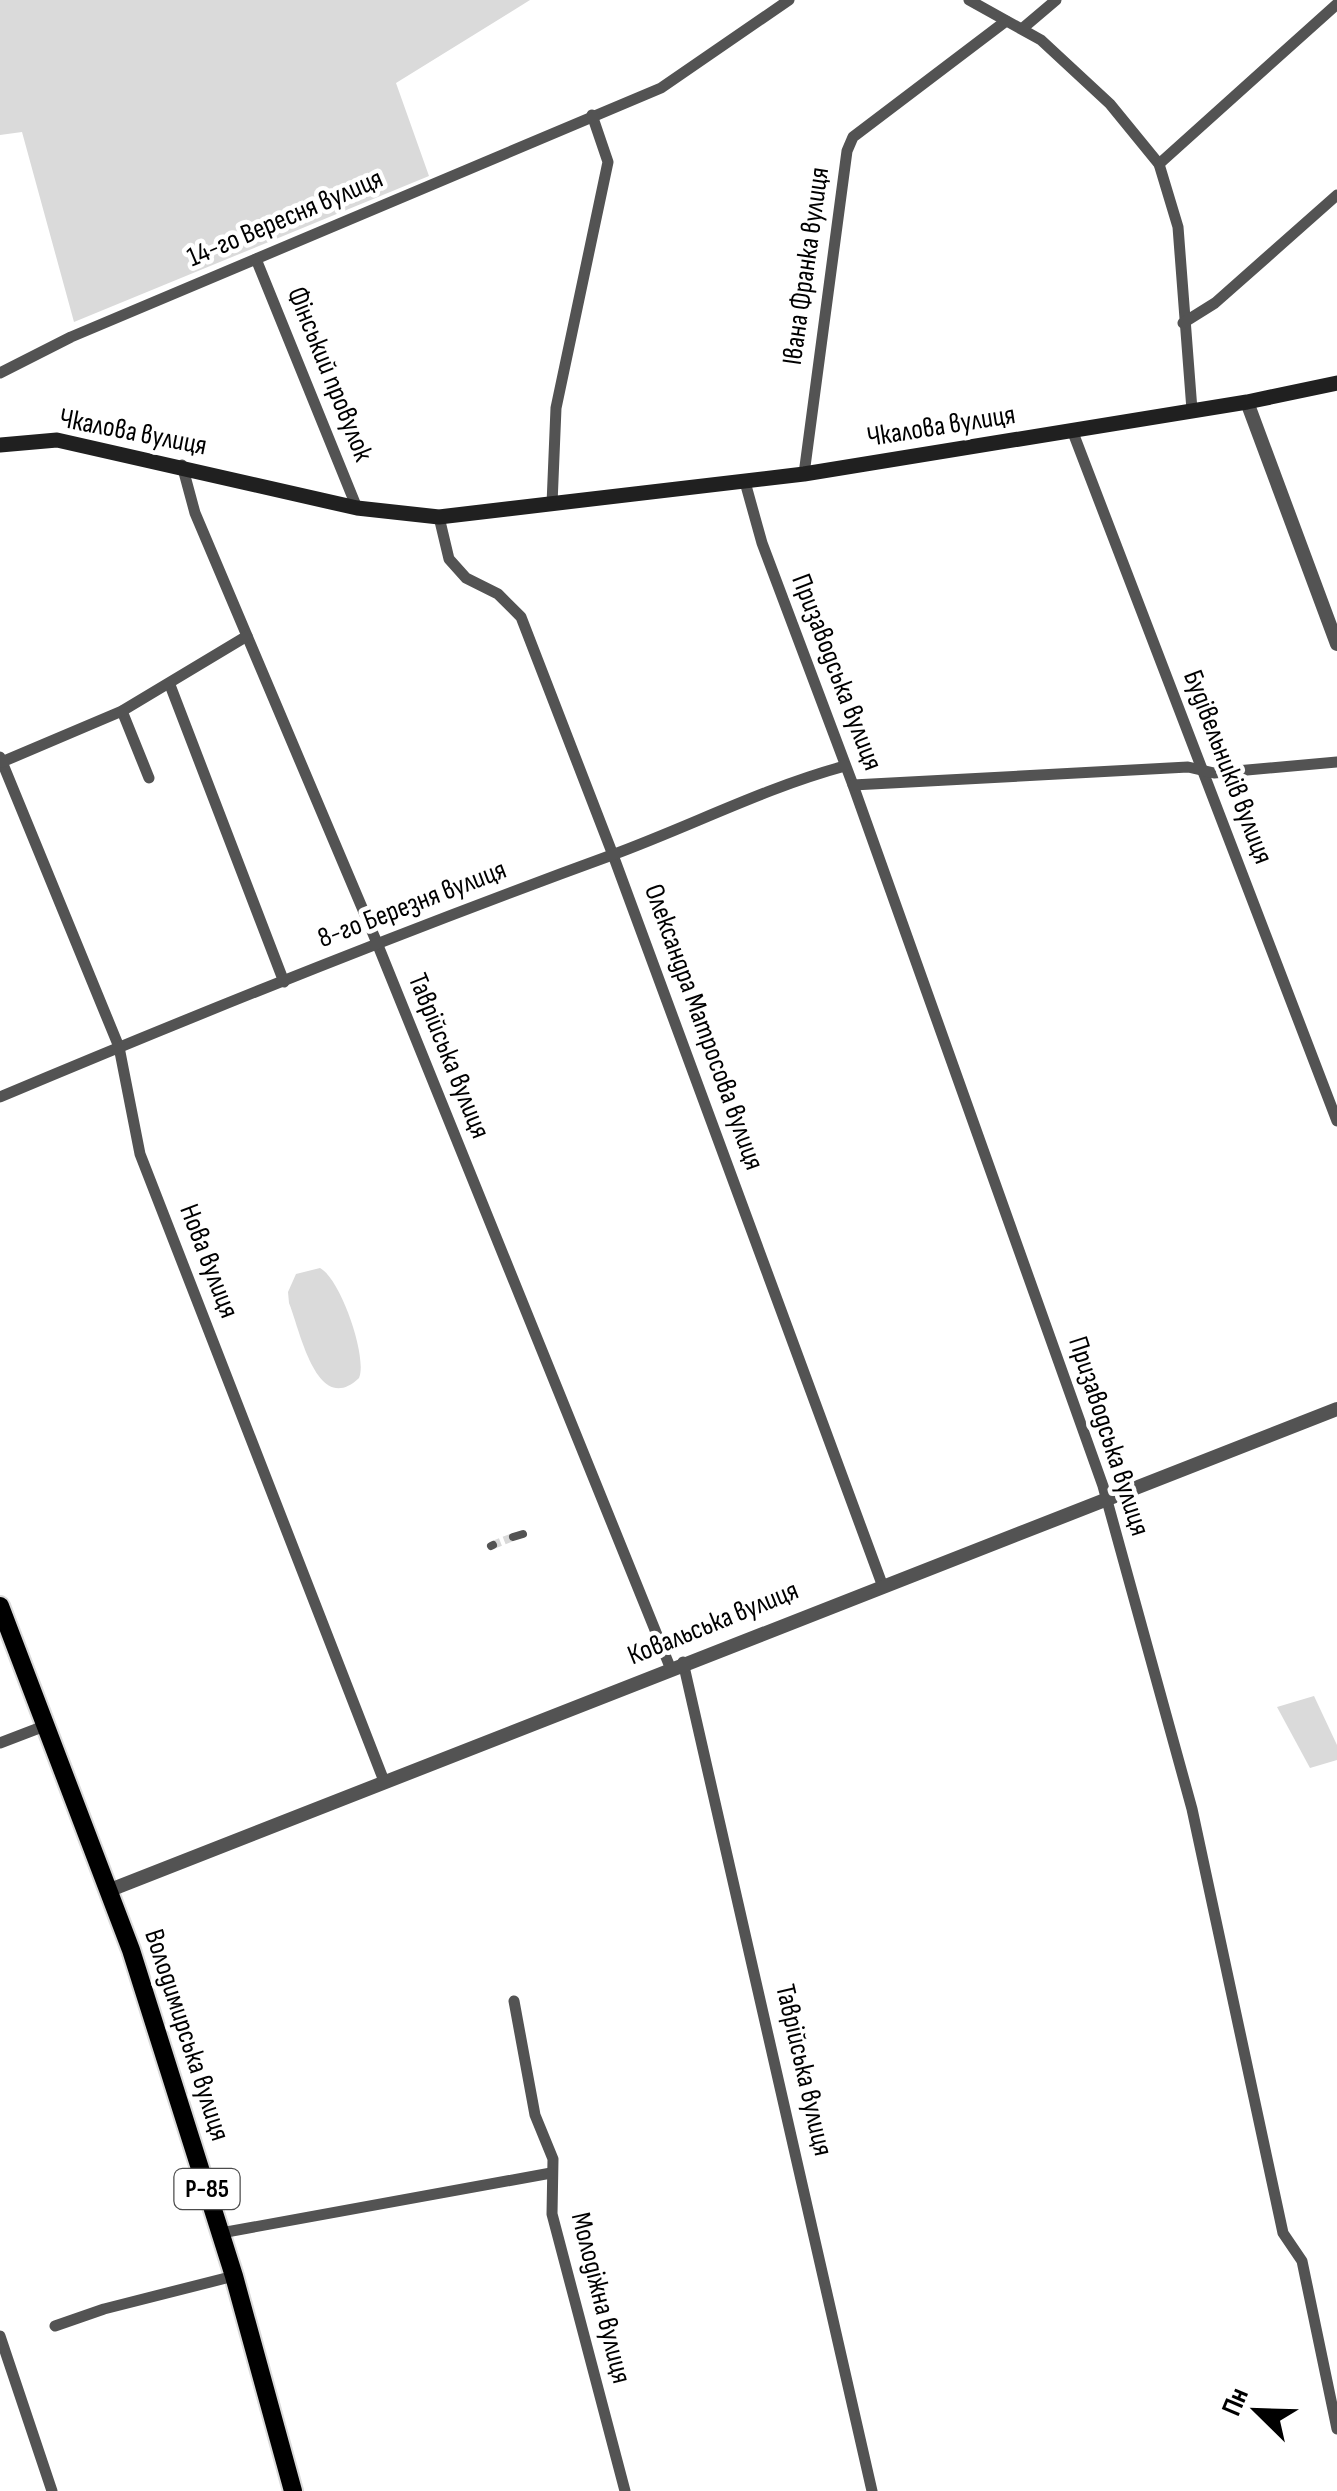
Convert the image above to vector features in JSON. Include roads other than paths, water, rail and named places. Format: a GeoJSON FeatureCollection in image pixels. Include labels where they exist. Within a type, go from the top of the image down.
{"type":"FeatureCollection","features":[{"type":"Feature","properties":{"kind":"main road","name":"Чкалова вулиця"},"geometry":{"type":"LineString","coordinates":[[0,445],[57,440],[182,465],[357,508],[440,517],[804,474],[1337,384]]}},
{"type":"Feature","properties":{"kind":"main road","name":"Володимирська вулиця"},"geometry":{"type":"LineString","coordinates":[[0,1606],[110,1890],[234,2276],[292,2491]]}},
{"type":"Feature","properties":{"kind":"street","name":"14-го Вересня вулиця"},"geometry":{"type":"LineString","coordinates":[[0,373],[71,337],[661,88],[790,0]]}},
{"type":"Feature","properties":{"kind":"street"},"geometry":{"type":"LineString","coordinates":[[969,0],[1041,40],[1110,104],[1159,164],[1178,228],[1192,410]]}},
{"type":"Feature","properties":{"kind":"street"},"geometry":{"type":"LineString","coordinates":[[1022,28],[1056,0]]}},
{"type":"Feature","properties":{"kind":"street"},"geometry":{"type":"LineString","coordinates":[[1159,164],[1337,4]]}},
{"type":"Feature","properties":{"kind":"street","name":"Івана Франка вулиця"},"geometry":{"type":"LineString","coordinates":[[804,474],[844,170],[853,136],[1006,20]]}},
{"type":"Feature","properties":{"kind":"street"},"geometry":{"type":"LineString","coordinates":[[552,504],[556,408],[608,162],[592,116]]}},
{"type":"Feature","properties":{"kind":"street"},"geometry":{"type":"LineString","coordinates":[[1183,323],[1215,303],[1337,195]]}},
{"type":"Feature","properties":{"kind":"street","name":"Фінський провулок"},"geometry":{"type":"LineString","coordinates":[[256,259],[357,508]]}},
{"type":"Feature","properties":{"kind":"street"},"geometry":{"type":"LineString","coordinates":[[1248,402],[1337,644]]}},
{"type":"Feature","properties":{"kind":"street","name":"Будівельників вулиця"},"geometry":{"type":"LineString","coordinates":[[1072,430],[1337,1121]]}},
{"type":"Feature","properties":{"kind":"street","name":"Таврійська вулиця"},"geometry":{"type":"LineString","coordinates":[[182,465],[195,513],[677,1664],[872,2491]]}},
{"type":"Feature","properties":{"kind":"street","name":"Призаводська вулиця"},"geometry":{"type":"LineString","coordinates":[[745,482],[762,543],[854,784],[1106,1498],[1192,1809],[1283,2233],[1302,2260],[1337,2430]]}},
{"type":"Feature","properties":{"kind":"street","name":"Олександра Матросова вулиця"},"geometry":{"type":"LineString","coordinates":[[440,517],[449,559],[466,578],[498,594],[520,617],[613,854],[882,1584]]}},
{"type":"Feature","properties":{"kind":"street"},"geometry":{"type":"LineString","coordinates":[[1,759],[122,711],[248,636]]}},
{"type":"Feature","properties":{"kind":"street"},"geometry":{"type":"LineString","coordinates":[[170,685],[284,982]]}},
{"type":"Feature","properties":{"kind":"street"},"geometry":{"type":"LineString","coordinates":[[122,711],[148,778]]}},
{"type":"Feature","properties":{"kind":"street","name":"Нова вулиця"},"geometry":{"type":"LineString","coordinates":[[1,759],[119,1047],[140,1154],[384,1781]]}},
{"type":"Feature","properties":{"kind":"street"},"geometry":{"type":"LineString","coordinates":[[854,784],[1188,767],[1202,772],[1337,762]]}},
{"type":"Feature","properties":{"kind":"street","name":"8-го Березня вулиця"},"geometry":{"type":"LineString","coordinates":[[0,1097],[376,943],[613,854],[792,781],[845,766]]}},
{"type":"Feature","properties":{"kind":"street","name":"Ковальська вулиця"},"geometry":{"type":"LineString","coordinates":[[110,1890],[677,1664],[1337,1409]]}},
{"type":"Feature","properties":{"kind":"street"},"geometry":{"type":"LineString","coordinates":[[0,1743],[47,1725]]}},
{"type":"Feature","properties":{"kind":"street","name":"Молодіжна вулиця"},"geometry":{"type":"LineString","coordinates":[[514,2001],[535,2115],[554,2159],[552,2214],[624,2491]]}},
{"type":"Feature","properties":{"kind":"street"},"geometry":{"type":"LineString","coordinates":[[221,2234],[551,2174]]}},
{"type":"Feature","properties":{"kind":"street"},"geometry":{"type":"LineString","coordinates":[[55,2326],[104,2309],[234,2276]]}},
{"type":"Feature","properties":{"kind":"street"},"geometry":{"type":"LineString","coordinates":[[0,2336],[52,2491]]}},
{"type":"Feature","properties":{"kind":"tunnel"},"geometry":{"type":"LineString","coordinates":[[493,1545],[513,1537]]}}]}
